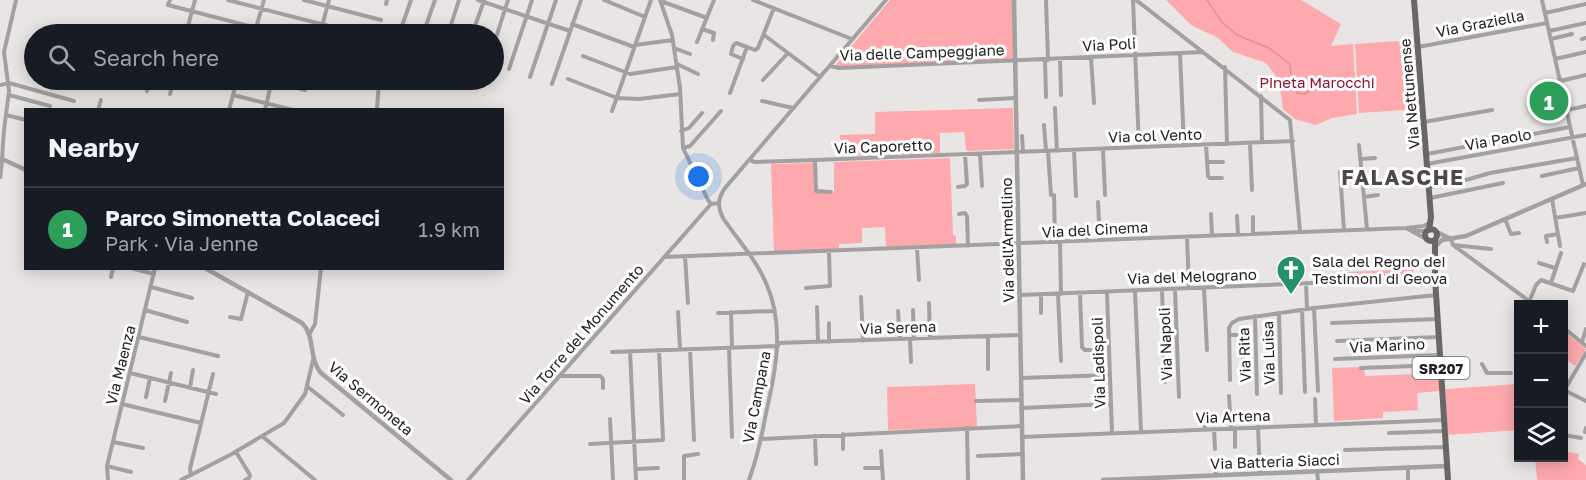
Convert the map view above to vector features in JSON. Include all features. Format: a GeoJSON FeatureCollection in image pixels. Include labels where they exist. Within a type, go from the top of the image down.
{"type":"FeatureCollection","features":[{"type":"Feature","properties":{"kind":"main road","name":"Via Nettunense"},"geometry":{"type":"LineString","coordinates":[[1414,0],[1432,230]]}},
{"type":"Feature","properties":{"kind":"main road","name":"SR207"},"geometry":{"type":"LineString","coordinates":[[1432,230],[1427,239],[1434,254]]}},
{"type":"Feature","properties":{"kind":"main road","name":"SR207"},"geometry":{"type":"LineString","coordinates":[[1432,230],[1448,480]]}},
{"type":"Feature","properties":{"kind":"street"},"geometry":{"type":"LineString","coordinates":[[0,177],[2,134],[9,95],[4,50],[16,0]]}},
{"type":"Feature","properties":{"kind":"street"},"geometry":{"type":"LineString","coordinates":[[189,24],[195,0]]}},
{"type":"Feature","properties":{"kind":"street"},"geometry":{"type":"LineString","coordinates":[[228,0],[318,24]]}},
{"type":"Feature","properties":{"kind":"street"},"geometry":{"type":"LineString","coordinates":[[257,24],[264,0]]}},
{"type":"Feature","properties":{"kind":"street"},"geometry":{"type":"LineString","coordinates":[[304,0],[381,20]]}},
{"type":"Feature","properties":{"kind":"street"},"geometry":{"type":"LineString","coordinates":[[322,24],[329,0]]}},
{"type":"Feature","properties":{"kind":"street"},"geometry":{"type":"LineString","coordinates":[[403,24],[411,0]]}},
{"type":"Feature","properties":{"kind":"street"},"geometry":{"type":"LineString","coordinates":[[427,24],[435,0]]}},
{"type":"Feature","properties":{"kind":"street"},"geometry":{"type":"LineString","coordinates":[[451,24],[459,0]]}},
{"type":"Feature","properties":{"kind":"street"},"geometry":{"type":"LineString","coordinates":[[500,24],[508,0]]}},
{"type":"Feature","properties":{"kind":"street"},"geometry":{"type":"LineString","coordinates":[[509,69],[532,0]]}},
{"type":"Feature","properties":{"kind":"street"},"geometry":{"type":"LineString","coordinates":[[530,78],[556,0]]}},
{"type":"Feature","properties":{"kind":"street"},"geometry":{"type":"LineString","coordinates":[[552,84],[581,0]]}},
{"type":"Feature","properties":{"kind":"street"},"geometry":{"type":"LineString","coordinates":[[604,0],[645,17]]}},
{"type":"Feature","properties":{"kind":"street"},"geometry":{"type":"LineString","coordinates":[[612,111],[651,0]]}},
{"type":"Feature","properties":{"kind":"street"},"geometry":{"type":"LineString","coordinates":[[697,42],[714,0]]}},
{"type":"Feature","properties":{"kind":"street"},"geometry":{"type":"LineString","coordinates":[[753,0],[852,39]]}},
{"type":"Feature","properties":{"kind":"street"},"geometry":{"type":"LineString","coordinates":[[660,1],[673,40],[680,93],[683,148],[711,204],[718,203],[724,189],[886,0]]}},
{"type":"Feature","properties":{"kind":"street","name":"Via dell'Armellino"},"geometry":{"type":"LineString","coordinates":[[1014,0],[1016,100],[1020,152],[1019,244],[1023,480]]}},
{"type":"Feature","properties":{"kind":"street"},"geometry":{"type":"LineString","coordinates":[[1046,0],[1046,97]]}},
{"type":"Feature","properties":{"kind":"street"},"geometry":{"type":"LineString","coordinates":[[1135,0],[1261,95],[1290,120],[1300,231]]}},
{"type":"Feature","properties":{"kind":"street"},"geometry":{"type":"LineString","coordinates":[[1135,0],[1139,147]]}},
{"type":"Feature","properties":{"kind":"street"},"geometry":{"type":"LineString","coordinates":[[1434,254],[1439,242],[1464,237],[1584,185],[1542,0]]}},
{"type":"Feature","properties":{"kind":"street"},"geometry":{"type":"LineString","coordinates":[[475,24],[482,1],[570,31]]}},
{"type":"Feature","properties":{"kind":"street"},"geometry":{"type":"LineString","coordinates":[[660,1],[707,18]]}},
{"type":"Feature","properties":{"kind":"street"},"geometry":{"type":"LineString","coordinates":[[169,2],[240,24]]}},
{"type":"Feature","properties":{"kind":"street"},"geometry":{"type":"LineString","coordinates":[[1545,13],[1586,4]]}},
{"type":"Feature","properties":{"kind":"street"},"geometry":{"type":"LineString","coordinates":[[743,59],[731,54],[733,45],[736,43],[758,49],[774,8]]}},
{"type":"Feature","properties":{"kind":"street","name":"Via Graziella"},"geometry":{"type":"LineString","coordinates":[[1417,47],[1547,23]]}},
{"type":"Feature","properties":{"kind":"street"},"geometry":{"type":"LineString","coordinates":[[1549,31],[1586,23]]}},
{"type":"Feature","properties":{"kind":"street"},"geometry":{"type":"LineString","coordinates":[[572,24],[634,46],[673,40]]}},
{"type":"Feature","properties":{"kind":"street"},"geometry":{"type":"LineString","coordinates":[[702,29],[714,34],[712,40]]}},
{"type":"Feature","properties":{"kind":"street"},"geometry":{"type":"LineString","coordinates":[[1551,39],[1572,34]]}},
{"type":"Feature","properties":{"kind":"street"},"geometry":{"type":"LineString","coordinates":[[764,35],[820,77]]}},
{"type":"Feature","properties":{"kind":"street"},"geometry":{"type":"LineString","coordinates":[[730,93],[747,47]]}},
{"type":"Feature","properties":{"kind":"street"},"geometry":{"type":"LineString","coordinates":[[674,48],[690,54]]}},
{"type":"Feature","properties":{"kind":"street","name":"Via Poli"},"geometry":{"type":"LineString","coordinates":[[1016,61],[1203,52]]}},
{"type":"Feature","properties":{"kind":"street"},"geometry":{"type":"LineString","coordinates":[[1555,59],[1586,52]]}},
{"type":"Feature","properties":{"kind":"street"},"geometry":{"type":"LineString","coordinates":[[763,80],[788,53]]}},
{"type":"Feature","properties":{"kind":"street"},"geometry":{"type":"LineString","coordinates":[[1180,53],[1184,146]]}},
{"type":"Feature","properties":{"kind":"street"},"geometry":{"type":"LineString","coordinates":[[583,56],[634,74],[677,66],[698,74]]}},
{"type":"Feature","properties":{"kind":"street"},"geometry":{"type":"LineString","coordinates":[[1091,57],[1094,103]]}},
{"type":"Feature","properties":{"kind":"street"},"geometry":{"type":"LineString","coordinates":[[1060,59],[1061,95]]}},
{"type":"Feature","properties":{"kind":"street","name":"Via delle Campeggiane"},"geometry":{"type":"LineString","coordinates":[[830,66],[839,68],[1016,61]]}},
{"type":"Feature","properties":{"kind":"street"},"geometry":{"type":"LineString","coordinates":[[0,65],[6,66]]}},
{"type":"Feature","properties":{"kind":"street"},"geometry":{"type":"LineString","coordinates":[[1225,68],[1227,144]]}},
{"type":"Feature","properties":{"kind":"street"},"geometry":{"type":"LineString","coordinates":[[1560,81],[1586,75]]}},
{"type":"Feature","properties":{"kind":"street"},"geometry":{"type":"LineString","coordinates":[[568,79],[617,98],[639,99],[680,93]]}},
{"type":"Feature","properties":{"kind":"street"},"geometry":{"type":"LineString","coordinates":[[0,85],[9,83],[24,87]]}},
{"type":"Feature","properties":{"kind":"street"},"geometry":{"type":"LineString","coordinates":[[34,90],[74,101]]}},
{"type":"Feature","properties":{"kind":"street"},"geometry":{"type":"LineString","coordinates":[[170,94],[171,90]]}},
{"type":"Feature","properties":{"kind":"street"},"geometry":{"type":"LineString","coordinates":[[230,108],[234,90]]}},
{"type":"Feature","properties":{"kind":"street"},"geometry":{"type":"LineString","coordinates":[[266,108],[270,90]]}},
{"type":"Feature","properties":{"kind":"street"},"geometry":{"type":"LineString","coordinates":[[377,108],[378,90]]}},
{"type":"Feature","properties":{"kind":"street"},"geometry":{"type":"LineString","coordinates":[[233,94],[286,108]]}},
{"type":"Feature","properties":{"kind":"street"},"geometry":{"type":"LineString","coordinates":[[9,95],[50,106]]}},
{"type":"Feature","properties":{"kind":"street"},"geometry":{"type":"LineString","coordinates":[[1261,95],[1262,142]]}},
{"type":"Feature","properties":{"kind":"street"},"geometry":{"type":"LineString","coordinates":[[99,108],[101,100]]}},
{"type":"Feature","properties":{"kind":"street"},"geometry":{"type":"LineString","coordinates":[[980,101],[1016,100]]}},
{"type":"Feature","properties":{"kind":"street"},"geometry":{"type":"LineString","coordinates":[[762,102],[793,108]]}},
{"type":"Feature","properties":{"kind":"street"},"geometry":{"type":"LineString","coordinates":[[1567,110],[1586,106]]}},
{"type":"Feature","properties":{"kind":"street"},"geometry":{"type":"LineString","coordinates":[[1055,108],[1057,151]]}},
{"type":"Feature","properties":{"kind":"street"},"geometry":{"type":"LineString","coordinates":[[1423,122],[1491,110]]}},
{"type":"Feature","properties":{"kind":"street"},"geometry":{"type":"LineString","coordinates":[[683,148],[690,146],[721,111]]}},
{"type":"Feature","properties":{"kind":"street"},"geometry":{"type":"LineString","coordinates":[[681,131],[689,128],[702,113]]}},
{"type":"Feature","properties":{"kind":"street"},"geometry":{"type":"LineString","coordinates":[[6,115],[24,120]]}},
{"type":"Feature","properties":{"kind":"street"},"geometry":{"type":"LineString","coordinates":[[1044,125],[1057,243],[1061,361]]}},
{"type":"Feature","properties":{"kind":"street"},"geometry":{"type":"LineString","coordinates":[[1426,154],[1570,127]]}},
{"type":"Feature","properties":{"kind":"street"},"geometry":{"type":"LineString","coordinates":[[1020,152],[1022,136]]}},
{"type":"Feature","properties":{"kind":"street","name":"Via Paolo"},"geometry":{"type":"LineString","coordinates":[[1426,164],[1586,136]]}},
{"type":"Feature","properties":{"kind":"street","name":"Via col Vento"},"geometry":{"type":"LineString","coordinates":[[1020,152],[1293,141]]}},
{"type":"Feature","properties":{"kind":"street"},"geometry":{"type":"LineString","coordinates":[[1250,143],[1252,190]]}},
{"type":"Feature","properties":{"kind":"street"},"geometry":{"type":"LineString","coordinates":[[1206,145],[1208,177],[1222,178]]}},
{"type":"Feature","properties":{"kind":"street"},"geometry":{"type":"LineString","coordinates":[[1359,145],[1366,229]]}},
{"type":"Feature","properties":{"kind":"street"},"geometry":{"type":"LineString","coordinates":[[1103,149],[1105,195]]}},
{"type":"Feature","properties":{"kind":"street"},"geometry":{"type":"LineString","coordinates":[[1074,150],[1076,196]]}},
{"type":"Feature","properties":{"kind":"street","name":"Via Caporetto"},"geometry":{"type":"LineString","coordinates":[[749,160],[755,162],[1020,152]]}},
{"type":"Feature","properties":{"kind":"street"},"geometry":{"type":"LineString","coordinates":[[980,154],[982,186]]}},
{"type":"Feature","properties":{"kind":"street"},"geometry":{"type":"LineString","coordinates":[[958,187],[967,184],[965,155]]}},
{"type":"Feature","properties":{"kind":"street"},"geometry":{"type":"LineString","coordinates":[[1360,159],[1375,158]]}},
{"type":"Feature","properties":{"kind":"street"},"geometry":{"type":"LineString","coordinates":[[1428,188],[1490,173],[1577,158]]}},
{"type":"Feature","properties":{"kind":"street"},"geometry":{"type":"LineString","coordinates":[[2,159],[24,170]]}},
{"type":"Feature","properties":{"kind":"street"},"geometry":{"type":"LineString","coordinates":[[814,160],[816,191],[831,192]]}},
{"type":"Feature","properties":{"kind":"street"},"geometry":{"type":"LineString","coordinates":[[1207,162],[1223,162]]}},
{"type":"Feature","properties":{"kind":"street"},"geometry":{"type":"LineString","coordinates":[[1542,176],[1579,168]]}},
{"type":"Feature","properties":{"kind":"street"},"geometry":{"type":"LineString","coordinates":[[1340,172],[1344,230]]}},
{"type":"Feature","properties":{"kind":"street"},"geometry":{"type":"LineString","coordinates":[[1362,178],[1377,177]]}},
{"type":"Feature","properties":{"kind":"street"},"geometry":{"type":"LineString","coordinates":[[1429,198],[1503,183]]}},
{"type":"Feature","properties":{"kind":"street"},"geometry":{"type":"LineString","coordinates":[[1364,196],[1378,195]]}},
{"type":"Feature","properties":{"kind":"street"},"geometry":{"type":"LineString","coordinates":[[1552,199],[1560,246]]}},
{"type":"Feature","properties":{"kind":"street"},"geometry":{"type":"LineString","coordinates":[[1098,202],[1100,241]]}},
{"type":"Feature","properties":{"kind":"street","name":"Via Campana"},"geometry":{"type":"LineString","coordinates":[[718,203],[722,215],[765,281],[774,311],[778,345],[776,368],[761,439],[749,480]]}},
{"type":"Feature","properties":{"kind":"street","name":"Via Torre del Monumento"},"geometry":{"type":"LineString","coordinates":[[468,480],[711,204]]}},
{"type":"Feature","properties":{"kind":"street"},"geometry":{"type":"LineString","coordinates":[[959,214],[965,213],[967,216],[968,246]]}},
{"type":"Feature","properties":{"kind":"street"},"geometry":{"type":"LineString","coordinates":[[1555,218],[1586,213]]}},
{"type":"Feature","properties":{"kind":"street"},"geometry":{"type":"LineString","coordinates":[[1211,214],[1212,235]]}},
{"type":"Feature","properties":{"kind":"street"},"geometry":{"type":"LineString","coordinates":[[1237,216],[1238,234]]}},
{"type":"Feature","properties":{"kind":"street"},"geometry":{"type":"LineString","coordinates":[[1253,217],[1253,234]]}},
{"type":"Feature","properties":{"kind":"street"},"geometry":{"type":"LineString","coordinates":[[1505,219],[1511,234],[1519,233]]}},
{"type":"Feature","properties":{"kind":"street"},"geometry":{"type":"LineString","coordinates":[[1406,228],[1424,226],[1451,239],[1453,245],[1527,300]]}},
{"type":"Feature","properties":{"kind":"street"},"geometry":{"type":"LineString","coordinates":[[1087,228],[1088,241]]}},
{"type":"Feature","properties":{"kind":"street"},"geometry":{"type":"LineString","coordinates":[[1406,228],[1419,232],[1432,230]]}},
{"type":"Feature","properties":{"kind":"street"},"geometry":{"type":"LineString","coordinates":[[1406,228],[1427,239]]}},
{"type":"Feature","properties":{"kind":"street","name":"Via del Cinema"},"geometry":{"type":"LineString","coordinates":[[664,257],[1406,228]]}},
{"type":"Feature","properties":{"kind":"street"},"geometry":{"type":"LineString","coordinates":[[1547,242],[1546,236],[1558,234]]}},
{"type":"Feature","properties":{"kind":"street"},"geometry":{"type":"LineString","coordinates":[[1187,237],[1189,288]]}},
{"type":"Feature","properties":{"kind":"street"},"geometry":{"type":"LineString","coordinates":[[1453,245],[1491,249]]}},
{"type":"Feature","properties":{"kind":"street"},"geometry":{"type":"LineString","coordinates":[[917,248],[919,280]]}},
{"type":"Feature","properties":{"kind":"street"},"geometry":{"type":"LineString","coordinates":[[806,288],[830,286],[829,252]]}},
{"type":"Feature","properties":{"kind":"street"},"geometry":{"type":"LineString","coordinates":[[1551,283],[1561,253]]}},
{"type":"Feature","properties":{"kind":"street"},"geometry":{"type":"LineString","coordinates":[[685,256],[688,303]]}},
{"type":"Feature","properties":{"kind":"street"},"geometry":{"type":"LineString","coordinates":[[1539,263],[1555,268]]}},
{"type":"Feature","properties":{"kind":"street"},"geometry":{"type":"LineString","coordinates":[[1532,300],[1539,281],[1544,280],[1573,291],[1584,264]]}},
{"type":"Feature","properties":{"kind":"street"},"geometry":{"type":"LineString","coordinates":[[111,276],[112,270]]}},
{"type":"Feature","properties":{"kind":"street"},"geometry":{"type":"LineString","coordinates":[[208,270],[298,319],[310,333],[315,324],[321,270]]}},
{"type":"Feature","properties":{"kind":"street","name":"Via Maenza"},"geometry":{"type":"LineString","coordinates":[[108,480],[108,466],[113,442],[155,271]]}},
{"type":"Feature","properties":{"kind":"street","name":"Via del Melograno"},"geometry":{"type":"LineString","coordinates":[[1020,296],[1435,278]]}},
{"type":"Feature","properties":{"kind":"street"},"geometry":{"type":"LineString","coordinates":[[1305,392],[1306,283]]}},
{"type":"Feature","properties":{"kind":"street"},"geometry":{"type":"LineString","coordinates":[[151,286],[192,298]]}},
{"type":"Feature","properties":{"kind":"street"},"geometry":{"type":"LineString","coordinates":[[1204,288],[1207,350]]}},
{"type":"Feature","properties":{"kind":"street"},"geometry":{"type":"LineString","coordinates":[[1162,289],[1165,382]]}},
{"type":"Feature","properties":{"kind":"street","name":"Via Napoli"},"geometry":{"type":"LineString","coordinates":[[1175,289],[1179,397]]}},
{"type":"Feature","properties":{"kind":"street"},"geometry":{"type":"LineString","coordinates":[[1136,291],[1141,432]]}},
{"type":"Feature","properties":{"kind":"street"},"geometry":{"type":"LineString","coordinates":[[230,317],[241,319],[248,292]]}},
{"type":"Feature","properties":{"kind":"street","name":"Via Ladispoli"},"geometry":{"type":"LineString","coordinates":[[1107,292],[1112,433]]}},
{"type":"Feature","properties":{"kind":"street"},"geometry":{"type":"LineString","coordinates":[[1080,293],[1082,347],[1086,350],[1098,350]]}},
{"type":"Feature","properties":{"kind":"street"},"geometry":{"type":"LineString","coordinates":[[1041,295],[1041,313]]}},
{"type":"Feature","properties":{"kind":"street"},"geometry":{"type":"LineString","coordinates":[[1230,380],[1229,328],[1240,318],[1436,295]]}},
{"type":"Feature","properties":{"kind":"street"},"geometry":{"type":"LineString","coordinates":[[861,297],[863,341]]}},
{"type":"Feature","properties":{"kind":"street"},"geometry":{"type":"LineString","coordinates":[[929,303],[930,338]]}},
{"type":"Feature","properties":{"kind":"street"},"geometry":{"type":"LineString","coordinates":[[817,307],[818,342]]}},
{"type":"Feature","properties":{"kind":"street"},"geometry":{"type":"LineString","coordinates":[[1314,308],[1318,391]]}},
{"type":"Feature","properties":{"kind":"street"},"geometry":{"type":"LineString","coordinates":[[145,310],[187,322]]}},
{"type":"Feature","properties":{"kind":"street"},"geometry":{"type":"LineString","coordinates":[[911,362],[913,310]]}},
{"type":"Feature","properties":{"kind":"street"},"geometry":{"type":"LineString","coordinates":[[718,313],[774,311]]}},
{"type":"Feature","properties":{"kind":"street"},"geometry":{"type":"LineString","coordinates":[[898,311],[900,339]]}},
{"type":"Feature","properties":{"kind":"street"},"geometry":{"type":"LineString","coordinates":[[678,312],[680,349]]}},
{"type":"Feature","properties":{"kind":"street"},"geometry":{"type":"LineString","coordinates":[[731,312],[732,436]]}},
{"type":"Feature","properties":{"kind":"street","name":"Via Luisa"},"geometry":{"type":"LineString","coordinates":[[1279,313],[1281,393]]}},
{"type":"Feature","properties":{"kind":"street","name":"Via Rita"},"geometry":{"type":"LineString","coordinates":[[1255,316],[1257,394]]}},
{"type":"Feature","properties":{"kind":"street"},"geometry":{"type":"LineString","coordinates":[[1332,323],[1438,319]]}},
{"type":"Feature","properties":{"kind":"street"},"geometry":{"type":"LineString","coordinates":[[829,323],[829,342]]}},
{"type":"Feature","properties":{"kind":"street"},"geometry":{"type":"LineString","coordinates":[[1568,332],[1584,344],[1586,329]]}},
{"type":"Feature","properties":{"kind":"street","name":"Via Sermoneta"},"geometry":{"type":"LineString","coordinates":[[310,333],[314,360],[324,376],[451,480]]}},
{"type":"Feature","properties":{"kind":"street","name":"Via Serena"},"geometry":{"type":"LineString","coordinates":[[612,352],[1020,335]]}},
{"type":"Feature","properties":{"kind":"street"},"geometry":{"type":"LineString","coordinates":[[1229,335],[1239,335],[1242,338],[1244,374]]}},
{"type":"Feature","properties":{"kind":"street"},"geometry":{"type":"LineString","coordinates":[[988,336],[988,369]]}},
{"type":"Feature","properties":{"kind":"street"},"geometry":{"type":"LineString","coordinates":[[139,337],[218,357]]}},
{"type":"Feature","properties":{"kind":"street"},"geometry":{"type":"LineString","coordinates":[[1336,341],[1439,337]]}},
{"type":"Feature","properties":{"kind":"street"},"geometry":{"type":"LineString","coordinates":[[690,349],[694,440]]}},
{"type":"Feature","properties":{"kind":"street"},"geometry":{"type":"LineString","coordinates":[[590,444],[661,441],[663,439],[659,350]]}},
{"type":"Feature","properties":{"kind":"street"},"geometry":{"type":"LineString","coordinates":[[630,351],[636,480]]}},
{"type":"Feature","properties":{"kind":"street"},"geometry":{"type":"LineString","coordinates":[[1568,383],[1586,353]]}},
{"type":"Feature","properties":{"kind":"street","name":"Via Marino"},"geometry":{"type":"LineString","coordinates":[[1335,359],[1440,355]]}},
{"type":"Feature","properties":{"kind":"street"},"geometry":{"type":"LineString","coordinates":[[181,480],[236,452],[286,421],[303,398],[314,360]]}},
{"type":"Feature","properties":{"kind":"street"},"geometry":{"type":"LineString","coordinates":[[1482,364],[1488,374],[1511,373]]}},
{"type":"Feature","properties":{"kind":"street"},"geometry":{"type":"LineString","coordinates":[[1361,369],[1441,365]]}},
{"type":"Feature","properties":{"kind":"street"},"geometry":{"type":"LineString","coordinates":[[190,388],[193,370]]}},
{"type":"Feature","properties":{"kind":"street"},"geometry":{"type":"LineString","coordinates":[[165,401],[171,373]]}},
{"type":"Feature","properties":{"kind":"street"},"geometry":{"type":"LineString","coordinates":[[130,374],[216,394]]}},
{"type":"Feature","properties":{"kind":"street"},"geometry":{"type":"LineString","coordinates":[[190,475],[213,374]]}},
{"type":"Feature","properties":{"kind":"street"},"geometry":{"type":"LineString","coordinates":[[1021,378],[1110,375]]}},
{"type":"Feature","properties":{"kind":"street"},"geometry":{"type":"LineString","coordinates":[[560,376],[600,376],[603,379],[603,388]]}},
{"type":"Feature","properties":{"kind":"street"},"geometry":{"type":"LineString","coordinates":[[146,397],[150,378]]}},
{"type":"Feature","properties":{"kind":"street"},"geometry":{"type":"LineString","coordinates":[[308,387],[343,415]]}},
{"type":"Feature","properties":{"kind":"street"},"geometry":{"type":"LineString","coordinates":[[1568,392],[1586,401]]}},
{"type":"Feature","properties":{"kind":"street"},"geometry":{"type":"LineString","coordinates":[[1229,396],[1236,447]]}},
{"type":"Feature","properties":{"kind":"street"},"geometry":{"type":"LineString","coordinates":[[1315,399],[1316,425]]}},
{"type":"Feature","properties":{"kind":"street"},"geometry":{"type":"LineString","coordinates":[[976,401],[1021,400]]}},
{"type":"Feature","properties":{"kind":"street"},"geometry":{"type":"LineString","coordinates":[[123,404],[201,423]]}},
{"type":"Feature","properties":{"kind":"street"},"geometry":{"type":"LineString","coordinates":[[1021,408],[1111,404]]}},
{"type":"Feature","properties":{"kind":"street"},"geometry":{"type":"LineString","coordinates":[[1204,413],[1205,429]]}},
{"type":"Feature","properties":{"kind":"street"},"geometry":{"type":"LineString","coordinates":[[610,419],[613,480]]}},
{"type":"Feature","properties":{"kind":"street","name":"Via Artena"},"geometry":{"type":"LineString","coordinates":[[1022,437],[1444,420]]}},
{"type":"Feature","properties":{"kind":"street"},"geometry":{"type":"LineString","coordinates":[[761,439],[1022,426]]}},
{"type":"Feature","properties":{"kind":"street"},"geometry":{"type":"LineString","coordinates":[[1258,427],[1260,473]]}},
{"type":"Feature","properties":{"kind":"street"},"geometry":{"type":"LineString","coordinates":[[967,428],[968,480]]}},
{"type":"Feature","properties":{"kind":"street"},"geometry":{"type":"LineString","coordinates":[[1214,429],[1215,449]]}},
{"type":"Feature","properties":{"kind":"street"},"geometry":{"type":"LineString","coordinates":[[1389,433],[1445,431]]}},
{"type":"Feature","properties":{"kind":"street"},"geometry":{"type":"LineString","coordinates":[[843,434],[843,449]]}},
{"type":"Feature","properties":{"kind":"street"},"geometry":{"type":"LineString","coordinates":[[262,436],[315,480]]}},
{"type":"Feature","properties":{"kind":"street"},"geometry":{"type":"LineString","coordinates":[[815,436],[816,464]]}},
{"type":"Feature","properties":{"kind":"street"},"geometry":{"type":"LineString","coordinates":[[1568,436],[1581,438]]}},
{"type":"Feature","properties":{"kind":"street"},"geometry":{"type":"LineString","coordinates":[[113,442],[143,448]]}},
{"type":"Feature","properties":{"kind":"street"},"geometry":{"type":"LineString","coordinates":[[1345,450],[1446,447]]}},
{"type":"Feature","properties":{"kind":"street"},"geometry":{"type":"LineString","coordinates":[[881,451],[882,480]]}},
{"type":"Feature","properties":{"kind":"street"},"geometry":{"type":"LineString","coordinates":[[236,452],[250,475],[245,480]]}},
{"type":"Feature","properties":{"kind":"street"},"geometry":{"type":"LineString","coordinates":[[684,480],[684,456],[698,454]]}},
{"type":"Feature","properties":{"kind":"street"},"geometry":{"type":"LineString","coordinates":[[978,456],[1023,454]]}},
{"type":"Feature","properties":{"kind":"street"},"geometry":{"type":"LineString","coordinates":[[1215,460],[1216,475]]}},
{"type":"Feature","properties":{"kind":"street"},"geometry":{"type":"LineString","coordinates":[[108,466],[131,472]]}},
{"type":"Feature","properties":{"kind":"street","name":"Via Batteria Siacci"},"geometry":{"type":"LineString","coordinates":[[1103,480],[1448,466]]}},
{"type":"Feature","properties":{"kind":"street"},"geometry":{"type":"LineString","coordinates":[[1407,467],[1408,480]]}},
{"type":"Feature","properties":{"kind":"street"},"geometry":{"type":"LineString","coordinates":[[636,469],[658,468]]}},
{"type":"Feature","properties":{"kind":"street"},"geometry":{"type":"LineString","coordinates":[[865,468],[881,468]]}},
{"type":"Feature","properties":{"kind":"street"},"geometry":{"type":"LineString","coordinates":[[1317,471],[1318,480]]}},
{"type":"Feature","properties":{"kind":"green space"},"geometry":{"type":"Polygon","coordinates":[[[890,0],[1013,0],[1013,60],[839,68],[835,66],[890,0]]]}},
{"type":"Feature","properties":{"kind":"green space","name":"Pineta Marocchi"},"geometry":{"type":"Polygon","coordinates":[[[1166,0],[1301,0],[1341,24],[1331,46],[1353,44],[1357,114],[1332,118],[1316,125],[1295,119],[1283,109],[1279,80],[1266,63],[1233,52],[1218,38],[1191,25],[1166,0]]]}},
{"type":"Feature","properties":{"kind":"green space"},"geometry":{"type":"Polygon","coordinates":[[[1413,40],[1419,109],[1359,113],[1355,44],[1413,40]]]}},
{"type":"Feature","properties":{"kind":"green space"},"geometry":{"type":"Polygon","coordinates":[[[1559,87],[1564,109],[1538,115],[1534,93],[1559,87]]]}},
{"type":"Feature","properties":{"kind":"green space"},"geometry":{"type":"Polygon","coordinates":[[[1013,108],[1014,149],[966,151],[964,130],[964,132],[940,133],[940,153],[840,156],[840,135],[875,134],[875,112],[1013,108]]]}},
{"type":"Feature","properties":{"kind":"green space"},"geometry":{"type":"Polygon","coordinates":[[[950,158],[953,235],[956,236],[956,245],[886,247],[885,227],[862,228],[862,243],[839,244],[839,250],[774,253],[771,164],[814,163],[815,193],[834,193],[834,162],[950,158]]]}},
{"type":"Feature","properties":{"kind":"green space"},"geometry":{"type":"Polygon","coordinates":[[[1413,269],[1413,276],[1329,279],[1329,273],[1413,269]]]}},
{"type":"Feature","properties":{"kind":"green space"},"geometry":{"type":"Polygon","coordinates":[[[1568,334],[1586,349],[1575,366],[1568,361],[1568,334]]]}},
{"type":"Feature","properties":{"kind":"green space"},"geometry":{"type":"Polygon","coordinates":[[[1364,367],[1365,376],[1439,373],[1440,391],[1417,393],[1418,410],[1383,412],[1383,418],[1334,421],[1332,368],[1364,367]]]}},
{"type":"Feature","properties":{"kind":"green space"},"geometry":{"type":"Polygon","coordinates":[[[975,384],[977,427],[888,430],[887,387],[975,384]]]}},
{"type":"Feature","properties":{"kind":"green space"},"geometry":{"type":"Polygon","coordinates":[[[1514,384],[1514,430],[1448,435],[1445,389],[1514,384]]]}},
{"type":"Feature","properties":{"kind":"green space"},"geometry":{"type":"Polygon","coordinates":[[[1568,452],[1579,454],[1578,459],[1586,465],[1586,480],[1537,480],[1535,462],[1568,462],[1568,452]]]}},
{"type":"Feature","properties":{"kind":"waterway"},"geometry":{"type":"LineString","coordinates":[[1207,0],[1222,22],[1237,35],[1269,48],[1290,64],[1292,83],[1297,93],[1304,94],[1318,86]]}},
{"type":"Feature","properties":{"kind":"place","name":"Parco Simonetta Colaceci"},"geometry":{"type":"Point","coordinates":[1549,101]}},
{"type":"Feature","properties":{"kind":"place","name":"Sala del Regno dei Testimoni di Geova"},"geometry":{"type":"Point","coordinates":[1291,296]}},
{"type":"Feature","properties":{"kind":"district","name":"FALASCHE"},"geometry":{"type":"Point","coordinates":[1403,177]}}]}
